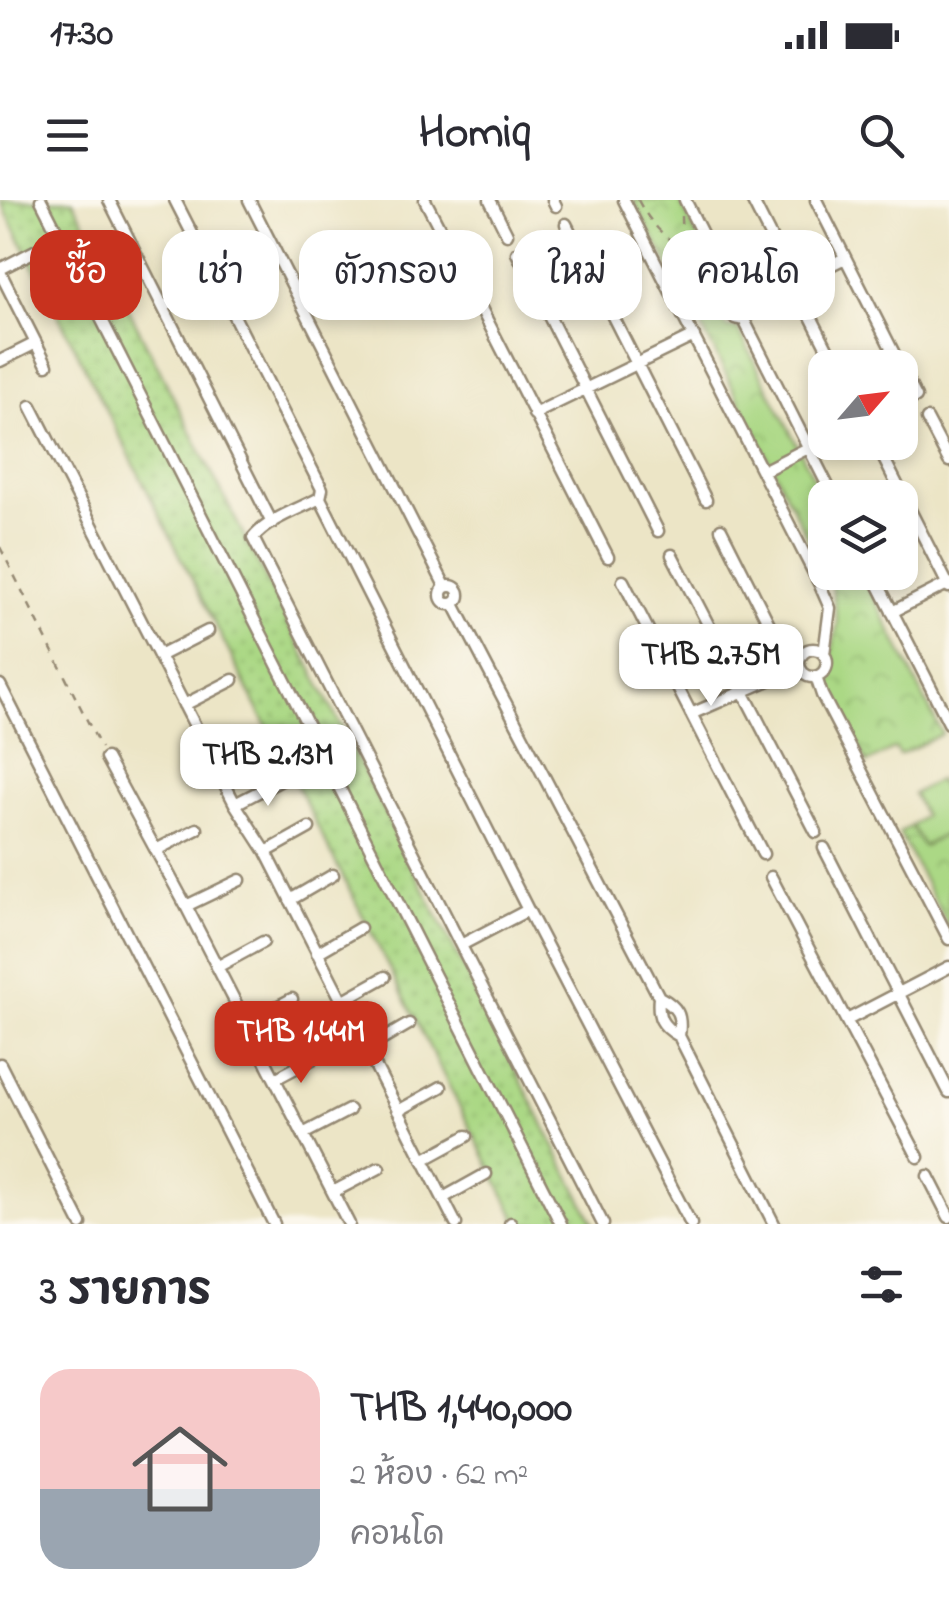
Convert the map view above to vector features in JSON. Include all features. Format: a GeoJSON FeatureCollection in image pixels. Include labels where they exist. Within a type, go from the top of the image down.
{"type":"FeatureCollection","features":[{"type":"Feature","properties":{"kind":"street"},"geometry":{"type":"LineString","coordinates":[[41,200],[56,230]]}},
{"type":"Feature","properties":{"kind":"street"},"geometry":{"type":"LineString","coordinates":[[109,200],[162,306]]}},
{"type":"Feature","properties":{"kind":"street"},"geometry":{"type":"LineString","coordinates":[[176,200],[191,230]]}},
{"type":"Feature","properties":{"kind":"street"},"geometry":{"type":"LineString","coordinates":[[249,200],[445,586],[458,590],[459,598],[454,604],[659,997],[658,1012],[667,1029],[680,1036],[774,1224]]}},
{"type":"Feature","properties":{"kind":"street"},"geometry":{"type":"LineString","coordinates":[[426,200],[441,230]]}},
{"type":"Feature","properties":{"kind":"street"},"geometry":{"type":"LineString","coordinates":[[490,200],[507,234]]}},
{"type":"Feature","properties":{"kind":"street"},"geometry":{"type":"LineString","coordinates":[[624,200],[820,582],[830,608],[824,654],[827,662],[816,677],[802,673],[800,662],[771,628],[721,530]]}},
{"type":"Feature","properties":{"kind":"street"},"geometry":{"type":"LineString","coordinates":[[685,200],[700,230]]}},
{"type":"Feature","properties":{"kind":"street"},"geometry":{"type":"LineString","coordinates":[[752,200],[767,230]]}},
{"type":"Feature","properties":{"kind":"street"},"geometry":{"type":"LineString","coordinates":[[816,200],[892,350]]}},
{"type":"Feature","properties":{"kind":"street"},"geometry":{"type":"LineString","coordinates":[[566,224],[706,500]]}},
{"type":"Feature","properties":{"kind":"street"},"geometry":{"type":"LineString","coordinates":[[30,254],[0,271],[4,292],[47,365]]}},
{"type":"Feature","properties":{"kind":"street"},"geometry":{"type":"LineString","coordinates":[[835,262],[844,258]]}},
{"type":"Feature","properties":{"kind":"street"},"geometry":{"type":"LineString","coordinates":[[102,320],[561,1224]]}},
{"type":"Feature","properties":{"kind":"street"},"geometry":{"type":"LineString","coordinates":[[169,320],[272,524]]}},
{"type":"Feature","properties":{"kind":"street"},"geometry":{"type":"LineString","coordinates":[[236,320],[322,489],[320,498],[691,1224]]}},
{"type":"Feature","properties":{"kind":"street"},"geometry":{"type":"LineString","coordinates":[[487,320],[608,556]]}},
{"type":"Feature","properties":{"kind":"street"},"geometry":{"type":"LineString","coordinates":[[551,320],[658,531]]}},
{"type":"Feature","properties":{"kind":"street"},"geometry":{"type":"LineString","coordinates":[[744,320],[808,448],[762,471]]}},
{"type":"Feature","properties":{"kind":"street"},"geometry":{"type":"LineString","coordinates":[[813,320],[828,350]]}},
{"type":"Feature","properties":{"kind":"street"},"geometry":{"type":"LineString","coordinates":[[534,414],[694,336]]}},
{"type":"Feature","properties":{"kind":"street"},"geometry":{"type":"LineString","coordinates":[[0,361],[36,342]]}},
{"type":"Feature","properties":{"kind":"street"},"geometry":{"type":"LineString","coordinates":[[30,406],[234,804],[266,852],[456,1224]]}},
{"type":"Feature","properties":{"kind":"street"},"geometry":{"type":"LineString","coordinates":[[928,418],[949,461]]}},
{"type":"Feature","properties":{"kind":"street"},"geometry":{"type":"LineString","coordinates":[[884,460],[948,584],[892,612]]}},
{"type":"Feature","properties":{"kind":"street"},"geometry":{"type":"LineString","coordinates":[[320,498],[257,532],[254,538],[603,1224]]}},
{"type":"Feature","properties":{"kind":"street"},"geometry":{"type":"LineString","coordinates":[[672,555],[816,832]]}},
{"type":"Feature","properties":{"kind":"street"},"geometry":{"type":"LineString","coordinates":[[623,581],[763,854]]}},
{"type":"Feature","properties":{"kind":"street"},"geometry":{"type":"LineString","coordinates":[[881,590],[949,723]]}},
{"type":"Feature","properties":{"kind":"street"},"geometry":{"type":"LineString","coordinates":[[159,656],[208,631]]}},
{"type":"Feature","properties":{"kind":"street"},"geometry":{"type":"LineString","coordinates":[[691,714],[800,662],[808,650],[824,654]]}},
{"type":"Feature","properties":{"kind":"street"},"geometry":{"type":"LineString","coordinates":[[816,677],[949,940]]}},
{"type":"Feature","properties":{"kind":"street"},"geometry":{"type":"LineString","coordinates":[[184,705],[233,680]]}},
{"type":"Feature","properties":{"kind":"street"},"geometry":{"type":"LineString","coordinates":[[0,685],[274,1224]]}},
{"type":"Feature","properties":{"kind":"street"},"geometry":{"type":"LineString","coordinates":[[210,755],[258,730]]}},
{"type":"Feature","properties":{"kind":"street"},"geometry":{"type":"LineString","coordinates":[[106,758],[349,1224]]}},
{"type":"Feature","properties":{"kind":"street"},"geometry":{"type":"LineString","coordinates":[[234,804],[284,779]]}},
{"type":"Feature","properties":{"kind":"street"},"geometry":{"type":"LineString","coordinates":[[266,852],[309,828]]}},
{"type":"Feature","properties":{"kind":"street"},"geometry":{"type":"LineString","coordinates":[[156,850],[197,829]]}},
{"type":"Feature","properties":{"kind":"street"},"geometry":{"type":"LineString","coordinates":[[824,848],[949,1092]]}},
{"type":"Feature","properties":{"kind":"street"},"geometry":{"type":"LineString","coordinates":[[290,900],[333,876]]}},
{"type":"Feature","properties":{"kind":"street"},"geometry":{"type":"LineString","coordinates":[[771,877],[918,1157]]}},
{"type":"Feature","properties":{"kind":"street"},"geometry":{"type":"LineString","coordinates":[[186,906],[240,880]]}},
{"type":"Feature","properties":{"kind":"street"},"geometry":{"type":"LineString","coordinates":[[460,945],[528,910]]}},
{"type":"Feature","properties":{"kind":"street"},"geometry":{"type":"LineString","coordinates":[[317,952],[360,928]]}},
{"type":"Feature","properties":{"kind":"street"},"geometry":{"type":"LineString","coordinates":[[217,967],[262,942]]}},
{"type":"Feature","properties":{"kind":"street"},"geometry":{"type":"LineString","coordinates":[[848,1020],[949,967]]}},
{"type":"Feature","properties":{"kind":"street"},"geometry":{"type":"LineString","coordinates":[[342,1001],[385,977]]}},
{"type":"Feature","properties":{"kind":"street"},"geometry":{"type":"LineString","coordinates":[[246,1023],[292,999]]}},
{"type":"Feature","properties":{"kind":"street"},"geometry":{"type":"LineString","coordinates":[[366,1048],[410,1024]]}},
{"type":"Feature","properties":{"kind":"street"},"geometry":{"type":"LineString","coordinates":[[275,1079],[320,1055]]}},
{"type":"Feature","properties":{"kind":"street"},"geometry":{"type":"LineString","coordinates":[[0,1064],[82,1224]]}},
{"type":"Feature","properties":{"kind":"street"},"geometry":{"type":"LineString","coordinates":[[398,1111],[442,1087]]}},
{"type":"Feature","properties":{"kind":"street"},"geometry":{"type":"LineString","coordinates":[[303,1134],[348,1110]]}},
{"type":"Feature","properties":{"kind":"street"},"geometry":{"type":"LineString","coordinates":[[424,1160],[467,1136]]}},
{"type":"Feature","properties":{"kind":"street"},"geometry":{"type":"LineString","coordinates":[[333,1192],[378,1168]]}},
{"type":"Feature","properties":{"kind":"street"},"geometry":{"type":"LineString","coordinates":[[443,1198],[486,1174]]}},
{"type":"Feature","properties":{"kind":"street"},"geometry":{"type":"LineString","coordinates":[[928,1176],[949,1217]]}},
{"type":"Feature","properties":{"kind":"path"},"geometry":{"type":"LineString","coordinates":[[638,200],[648,220],[662,233]]}},
{"type":"Feature","properties":{"kind":"path"},"geometry":{"type":"LineString","coordinates":[[681,215],[681,230]]}},
{"type":"Feature","properties":{"kind":"path"},"geometry":{"type":"LineString","coordinates":[[0,547],[106,758]]}},
{"type":"Feature","properties":{"kind":"green space"},"geometry":{"type":"Polygon","coordinates":[[[0,200],[73,200],[88,230],[30,230],[30,259],[0,200]]]}},
{"type":"Feature","properties":{"kind":"green space"},"geometry":{"type":"Polygon","coordinates":[[[633,200],[679,200],[694,230],[662,230],[662,254],[633,200]]]}},
{"type":"Feature","properties":{"kind":"green space"},"geometry":{"type":"Polygon","coordinates":[[[61,320],[134,320],[594,1224],[519,1224],[61,320]]]}},
{"type":"Feature","properties":{"kind":"green space"},"geometry":{"type":"Polygon","coordinates":[[[698,320],[723,320],[727,327],[738,329],[815,480],[808,480],[808,539],[698,320]]]}},
{"type":"Feature","properties":{"kind":"green space"},"geometry":{"type":"Polygon","coordinates":[[[832,590],[870,590],[942,734],[899,755],[895,748],[867,763],[826,679],[838,623],[832,590]]]}},
{"type":"Feature","properties":{"kind":"green space"},"geometry":{"type":"Polygon","coordinates":[[[938,780],[949,800],[949,832],[923,846],[911,826],[924,816],[913,794],[938,780]]]}},
{"type":"Feature","properties":{"kind":"green space"},"geometry":{"type":"Polygon","coordinates":[[[911,826],[924,846],[949,832],[949,928],[899,833],[911,826]]]}}]}
